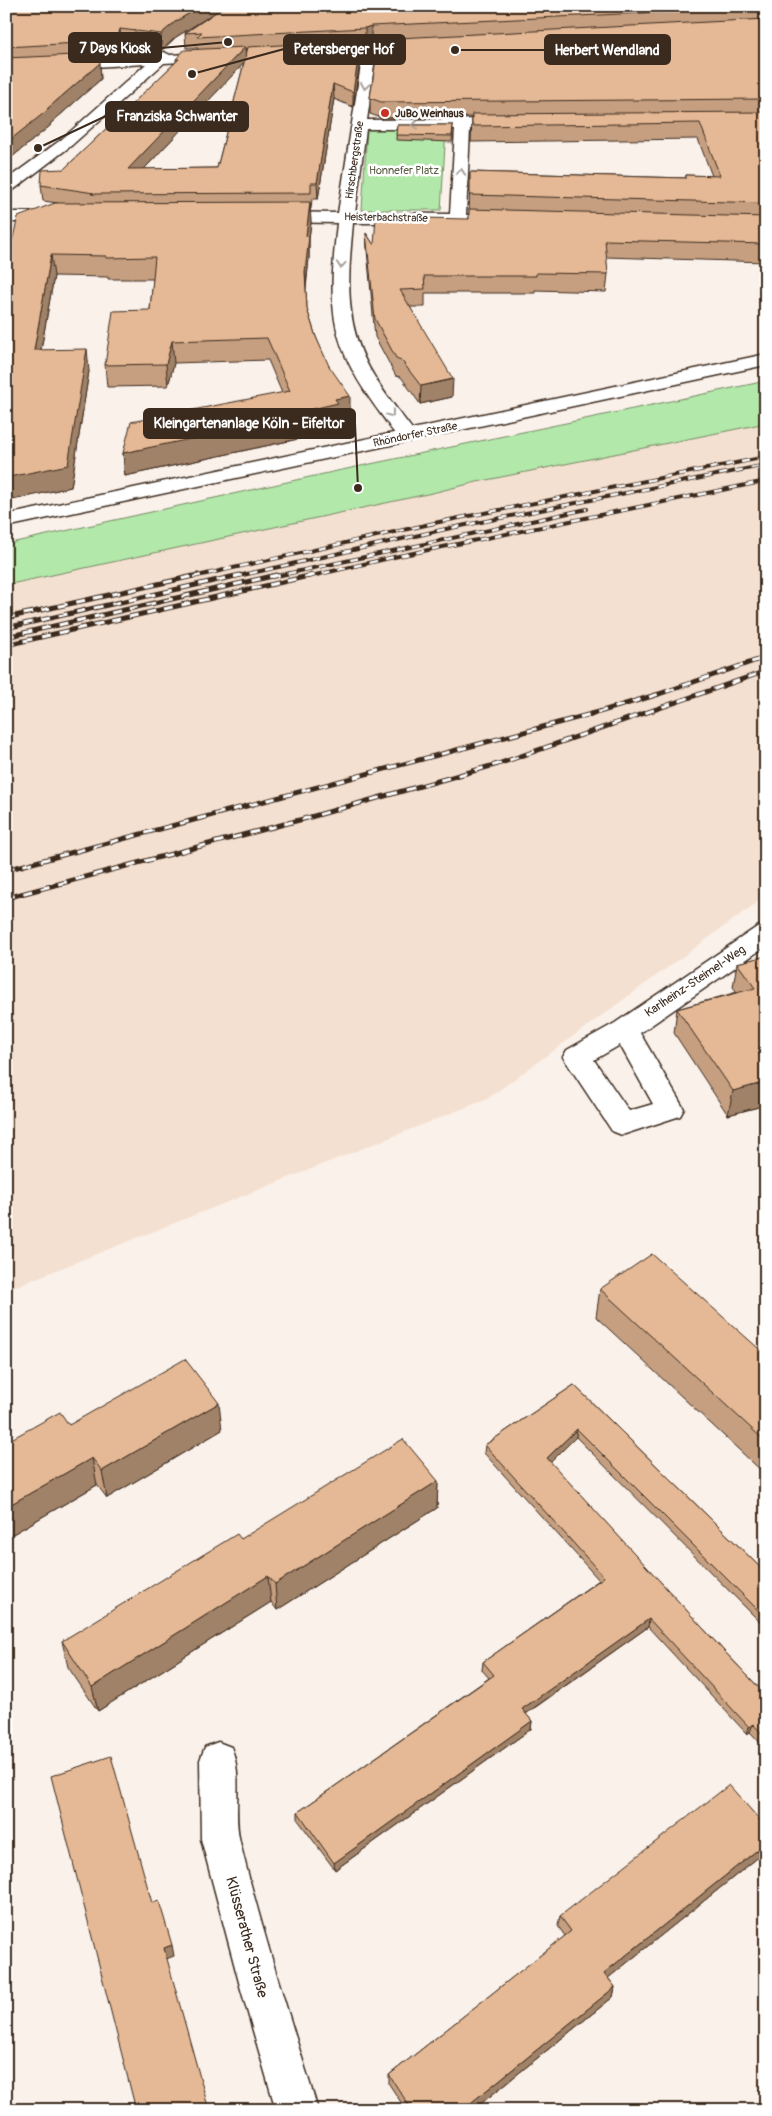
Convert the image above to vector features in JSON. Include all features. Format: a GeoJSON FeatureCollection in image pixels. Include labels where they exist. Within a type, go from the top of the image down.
{"type":"FeatureCollection","features":[{"type":"Feature","properties":{"kind":"street"},"geometry":{"type":"LineString","coordinates":[[6,188],[67,142],[160,59],[182,42]]}},
{"type":"Feature","properties":{"kind":"street"},"geometry":{"type":"LineString","coordinates":[[6,68],[431,44]]}},
{"type":"Feature","properties":{"kind":"street","name":"Hirschbergstraße"},"geometry":{"type":"LineString","coordinates":[[371,47],[346,216],[341,271],[341,304],[346,336],[365,379],[407,436]]}},
{"type":"Feature","properties":{"kind":"street"},"geometry":{"type":"LineString","coordinates":[[359,125],[522,124]]}},
{"type":"Feature","properties":{"kind":"street"},"geometry":{"type":"LineString","coordinates":[[458,218],[464,125]]}},
{"type":"Feature","properties":{"kind":"street","name":"Heisterbachstraße"},"geometry":{"type":"LineString","coordinates":[[256,217],[346,216],[527,220]]}},
{"type":"Feature","properties":{"kind":"street"},"geometry":{"type":"LineString","coordinates":[[6,217],[68,217]]}},
{"type":"Feature","properties":{"kind":"street","name":"Rhöndorfer Straße"},"geometry":{"type":"LineString","coordinates":[[6,521],[766,358]]}},
{"type":"Feature","properties":{"kind":"street","name":"Karlheinz-Steimel-Weg"},"geometry":{"type":"LineString","coordinates":[[625,1030],[766,933]]}},
{"type":"Feature","properties":{"kind":"street","name":"Klüsserather Straße"},"geometry":{"type":"LineString","coordinates":[[218,1760],[220,1839],[260,1986],[297,2110]]}},
{"type":"Feature","properties":{"kind":"shaded area"},"geometry":{"type":"Polygon","coordinates":[[[766,423],[766,896],[487,1099],[6,1290],[6,585],[477,482],[766,423]]]}},
{"type":"Feature","properties":{"kind":"green space","name":"Honnefer Platz"},"geometry":{"type":"Polygon","coordinates":[[[367,129],[446,129],[441,210],[362,210],[367,129]]]}},
{"type":"Feature","properties":{"kind":"green space"},"geometry":{"type":"Polygon","coordinates":[[[766,381],[766,423],[477,482],[6,585],[6,544],[337,471],[766,381]]]}},
{"type":"Feature","properties":{"kind":"building"},"geometry":{"type":"Polygon","coordinates":[[[6,6],[201,6],[175,22],[161,34],[120,29],[118,37],[96,38],[97,42],[6,47],[6,6]]]}},
{"type":"Feature","properties":{"kind":"building"},"geometry":{"type":"Polygon","coordinates":[[[225,6],[766,7],[371,26],[365,28],[197,37],[202,32],[185,33],[225,6]]]}},
{"type":"Feature","properties":{"kind":"building"},"geometry":{"type":"Polygon","coordinates":[[[766,19],[766,99],[381,102],[370,98],[379,39],[766,19]]]}},
{"type":"Feature","properties":{"kind":"building"},"geometry":{"type":"Polygon","coordinates":[[[361,40],[353,92],[333,84],[317,183],[311,183],[311,193],[91,194],[94,193],[41,185],[42,170],[64,169],[179,59],[176,59],[184,50],[245,47],[128,169],[217,168],[248,47],[361,40]]]}},
{"type":"Feature","properties":{"kind":"building"},"geometry":{"type":"Polygon","coordinates":[[[99,54],[100,63],[47,109],[49,109],[6,143],[6,58],[99,54]]]}},
{"type":"Feature","properties":{"kind":"building"},"geometry":{"type":"Polygon","coordinates":[[[766,112],[766,203],[470,195],[470,172],[686,178],[686,175],[720,176],[700,123],[472,126],[472,114],[766,112]]]}},
{"type":"Feature","properties":{"kind":"building"},"geometry":{"type":"Polygon","coordinates":[[[397,125],[453,125],[452,136],[396,135],[397,125]]]}},
{"type":"Feature","properties":{"kind":"building"},"geometry":{"type":"Polygon","coordinates":[[[310,202],[306,236],[309,236],[305,272],[307,309],[316,337],[329,366],[350,396],[335,399],[338,403],[308,410],[311,414],[123,453],[131,422],[290,391],[267,338],[172,341],[166,364],[105,365],[113,311],[150,310],[155,257],[106,258],[106,256],[51,255],[34,350],[87,349],[68,465],[9,477],[6,474],[6,266],[18,217],[55,203],[310,202]]]}},
{"type":"Feature","properties":{"kind":"building"},"geometry":{"type":"Polygon","coordinates":[[[469,209],[766,217],[766,244],[605,240],[608,274],[536,273],[536,276],[424,276],[425,289],[400,290],[453,379],[421,386],[401,360],[396,358],[375,319],[366,233],[374,245],[376,217],[469,219],[469,209]]]}},
{"type":"Feature","properties":{"kind":"building"},"geometry":{"type":"Polygon","coordinates":[[[766,956],[766,1016],[763,1017],[766,1021],[766,1082],[733,1091],[677,1009],[755,988],[737,963],[766,956]]]}},
{"type":"Feature","properties":{"kind":"building"},"geometry":{"type":"Polygon","coordinates":[[[652,1254],[766,1355],[766,1442],[600,1289],[652,1254]]]}},
{"type":"Feature","properties":{"kind":"building"},"geometry":{"type":"Polygon","coordinates":[[[185,1359],[219,1403],[102,1471],[92,1458],[6,1507],[6,1442],[60,1412],[69,1425],[185,1359]]]}},
{"type":"Feature","properties":{"kind":"building"},"geometry":{"type":"Polygon","coordinates":[[[574,1385],[766,1573],[766,1618],[577,1429],[547,1458],[766,1695],[766,1738],[753,1724],[749,1727],[649,1619],[522,1709],[532,1721],[334,1863],[298,1812],[494,1675],[483,1662],[604,1577],[485,1445],[574,1385]]]}},
{"type":"Feature","properties":{"kind":"building"},"geometry":{"type":"Polygon","coordinates":[[[403,1439],[438,1481],[275,1584],[268,1576],[92,1687],[62,1641],[237,1534],[241,1539],[403,1439]]]}},
{"type":"Feature","properties":{"kind":"building"},"geometry":{"type":"Polygon","coordinates":[[[111,1756],[152,1903],[159,1901],[172,1945],[164,1948],[209,2110],[136,2110],[51,1776],[111,1756]]]}},
{"type":"Feature","properties":{"kind":"building"},"geometry":{"type":"Polygon","coordinates":[[[729,1785],[766,1827],[766,1843],[604,1973],[615,1987],[462,2110],[412,2110],[389,2075],[571,1931],[560,1916],[729,1785]]]}},
{"type":"Feature","properties":{"kind":"railway"},"geometry":{"type":"LineString","coordinates":[[193,577],[439,522],[766,457]]}},
{"type":"Feature","properties":{"kind":"railway"},"geometry":{"type":"LineString","coordinates":[[234,577],[446,529],[766,465]]}},
{"type":"Feature","properties":{"kind":"railway"},"geometry":{"type":"LineString","coordinates":[[307,577],[394,557],[766,481]]}},
{"type":"Feature","properties":{"kind":"railway"},"geometry":{"type":"LineString","coordinates":[[272,577],[587,509]]}},
{"type":"Feature","properties":{"kind":"railway"},"geometry":{"type":"LineString","coordinates":[[6,618],[198,575]]}},
{"type":"Feature","properties":{"kind":"railway"},"geometry":{"type":"LineString","coordinates":[[6,628],[240,575]]}},
{"type":"Feature","properties":{"kind":"railway"},"geometry":{"type":"LineString","coordinates":[[6,637],[277,575]]}},
{"type":"Feature","properties":{"kind":"railway"},"geometry":{"type":"LineString","coordinates":[[6,645],[313,575]]}},
{"type":"Feature","properties":{"kind":"railway"},"geometry":{"type":"LineString","coordinates":[[6,870],[599,712],[659,694],[766,657]]}},
{"type":"Feature","properties":{"kind":"railway"},"geometry":{"type":"LineString","coordinates":[[6,898],[307,818],[498,764],[766,671]]}},
{"type":"Feature","properties":{"kind":"place","name":"7 Days Kiosk"},"geometry":{"type":"Point","coordinates":[228,42]}},
{"type":"Feature","properties":{"kind":"place","name":"Herbert Wendland"},"geometry":{"type":"Point","coordinates":[455,50]}},
{"type":"Feature","properties":{"kind":"place","name":"Petersberger Hof"},"geometry":{"type":"Point","coordinates":[192,74]}},
{"type":"Feature","properties":{"kind":"place","name":"JuBo Weinhaus"},"geometry":{"type":"Point","coordinates":[385,113]}},
{"type":"Feature","properties":{"kind":"place","name":"Franziska Schwanter"},"geometry":{"type":"Point","coordinates":[38,148]}},
{"type":"Feature","properties":{"kind":"place","name":"Kleingartenanlage Köln - Eifeltor"},"geometry":{"type":"Point","coordinates":[358,488]}}]}
